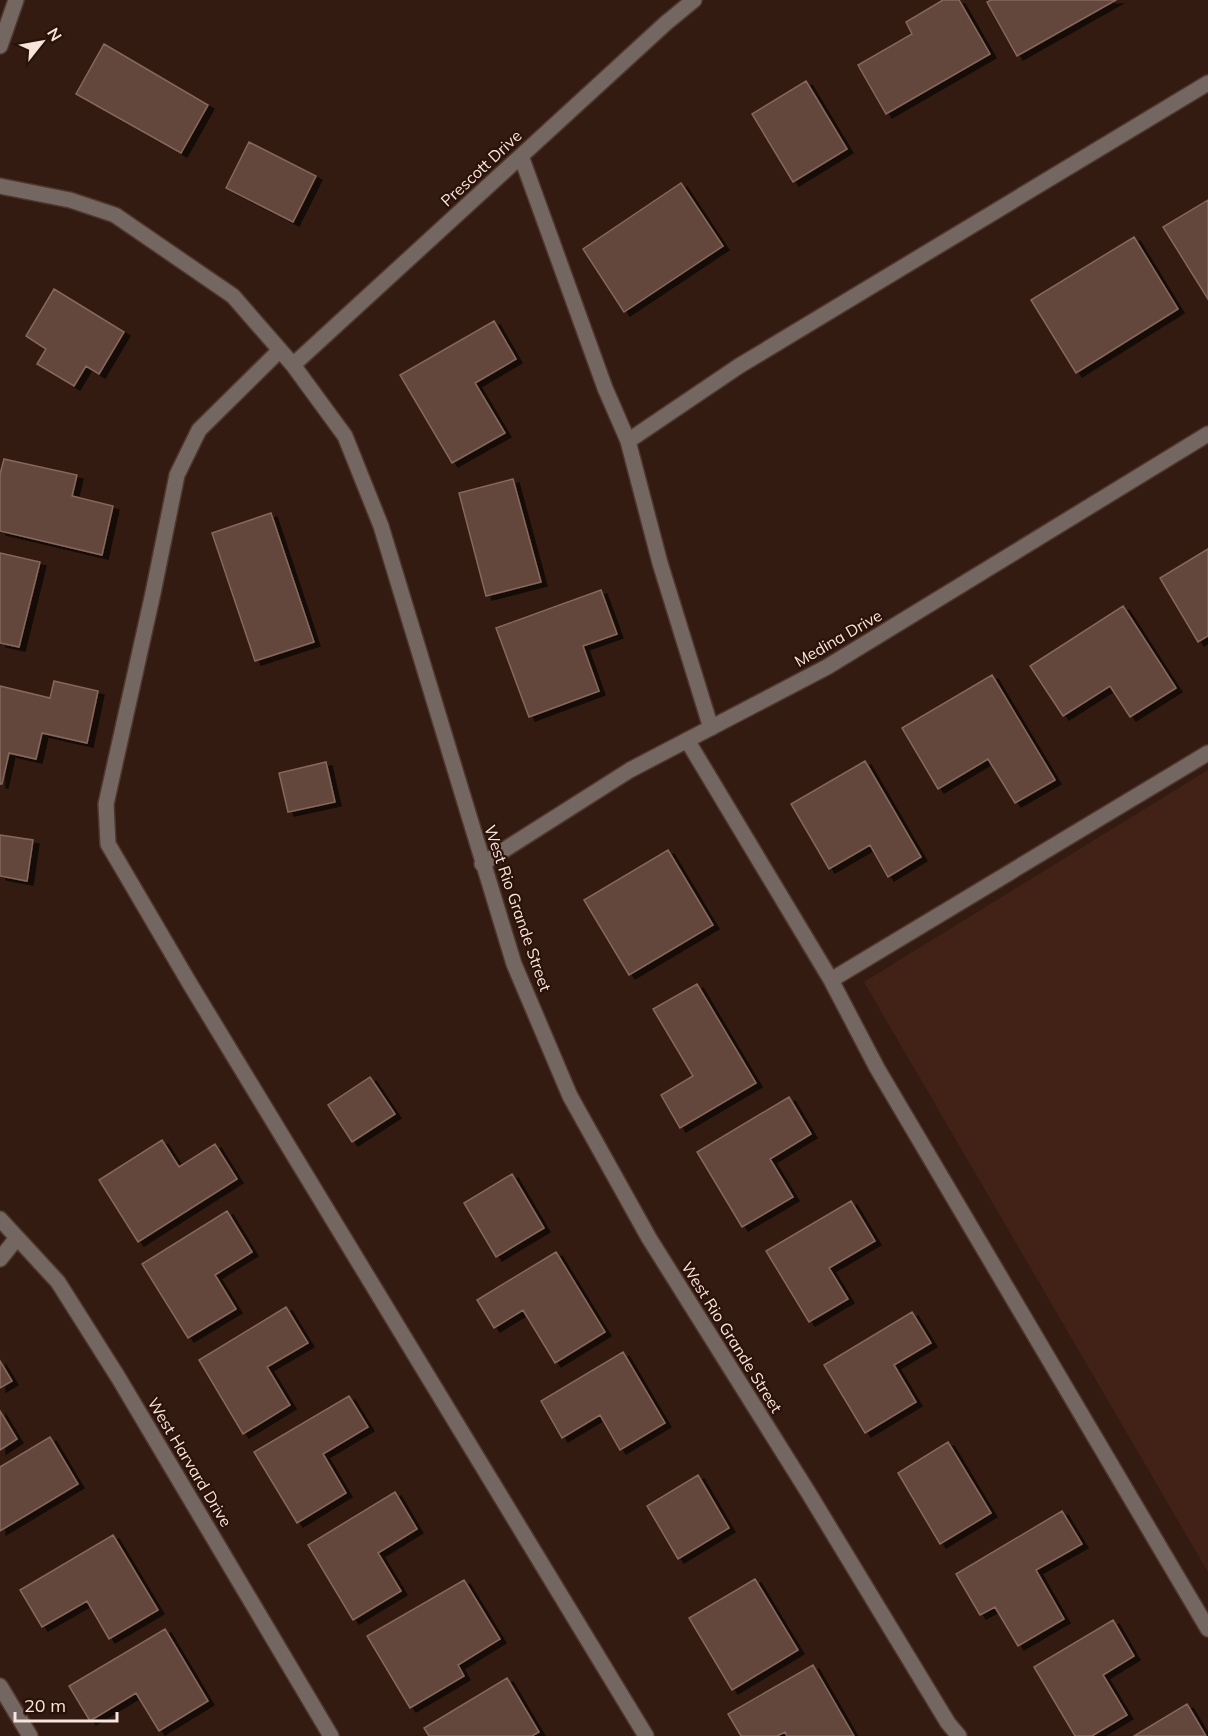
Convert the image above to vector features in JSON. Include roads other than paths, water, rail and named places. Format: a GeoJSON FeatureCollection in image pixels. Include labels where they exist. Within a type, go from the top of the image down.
{"type":"FeatureCollection","features":[{"type":"Feature","properties":{"kind":"street"},"geometry":{"type":"LineString","coordinates":[[0,46],[15,0]]}},
{"type":"Feature","properties":{"kind":"street","name":"Prescott Drive"},"geometry":{"type":"LineString","coordinates":[[293,365],[666,23],[694,0]]}},
{"type":"Feature","properties":{"kind":"street"},"geometry":{"type":"LineString","coordinates":[[628,441],[739,366],[1208,83]]}},
{"type":"Feature","properties":{"kind":"street"},"geometry":{"type":"LineString","coordinates":[[521,156],[605,388],[628,441],[660,562],[711,728]]}},
{"type":"Feature","properties":{"kind":"street","name":"West Rio Grande Street"},"geometry":{"type":"LineString","coordinates":[[0,186],[70,200],[115,215],[233,296],[293,365],[345,436],[381,526],[514,964],[570,1095],[649,1238],[808,1492],[948,1723],[959,1736]]}},
{"type":"Feature","properties":{"kind":"street"},"geometry":{"type":"LineString","coordinates":[[280,350],[199,430],[177,475],[106,804],[108,844],[214,1025],[646,1736]]}},
{"type":"Feature","properties":{"kind":"street","name":"Medina Drive"},"geometry":{"type":"LineString","coordinates":[[482,864],[630,770],[827,667],[1208,434]]}},
{"type":"Feature","properties":{"kind":"street"},"geometry":{"type":"LineString","coordinates":[[687,740],[831,980],[877,1068],[1208,1629]]}},
{"type":"Feature","properties":{"kind":"street"},"geometry":{"type":"LineString","coordinates":[[831,980],[1208,753]]}},
{"type":"Feature","properties":{"kind":"street","name":"West Harvard Drive"},"geometry":{"type":"LineString","coordinates":[[0,1220],[58,1282],[118,1377],[331,1736]]}},
{"type":"Feature","properties":{"kind":"street"},"geometry":{"type":"LineString","coordinates":[[0,1259],[17,1238]]}},
{"type":"Feature","properties":{"kind":"street"},"geometry":{"type":"LineString","coordinates":[[0,1686],[30,1736]]}}]}
